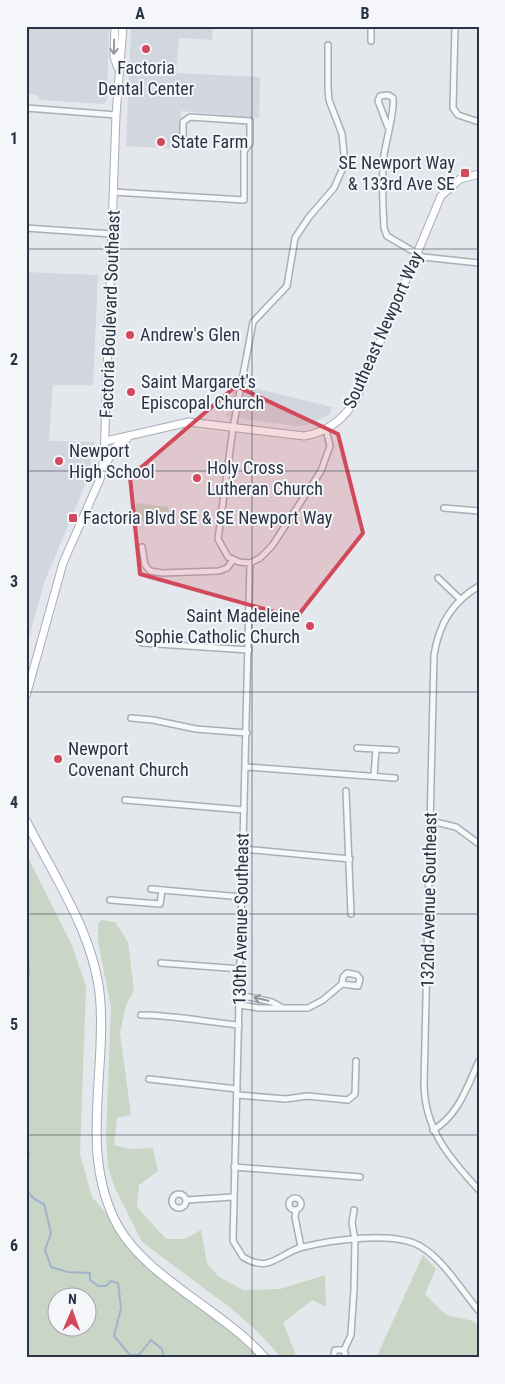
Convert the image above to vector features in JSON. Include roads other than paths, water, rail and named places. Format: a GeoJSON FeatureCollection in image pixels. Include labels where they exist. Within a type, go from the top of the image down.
{"type":"FeatureCollection","features":[{"type":"Feature","properties":{"kind":"main road","name":"Factoria Boulevard Southeast"},"geometry":{"type":"LineString","coordinates":[[115,26],[114,57],[118,68]]}},
{"type":"Feature","properties":{"kind":"main road","name":"Factoria Boulevard Southeast"},"geometry":{"type":"LineString","coordinates":[[26,696],[63,563],[103,468],[106,441],[118,68],[122,58],[123,26]]}},
{"type":"Feature","properties":{"kind":"main road","name":"Southeast Newport Way"},"geometry":{"type":"LineString","coordinates":[[106,441],[189,422],[304,436],[326,430],[342,418],[352,406],[441,196],[460,179],[479,174]]}},
{"type":"Feature","properties":{"kind":"main road"},"geometry":{"type":"LineString","coordinates":[[103,468],[116,446],[137,434]]}},
{"type":"Feature","properties":{"kind":"main road"},"geometry":{"type":"LineString","coordinates":[[26,821],[81,928],[94,964],[100,1014],[96,1148],[101,1180],[110,1209],[119,1227],[137,1251],[239,1332],[265,1358]]}},
{"type":"Feature","properties":{"kind":"street"},"geometry":{"type":"LineString","coordinates":[[371,41],[372,26]]}},
{"type":"Feature","properties":{"kind":"street"},"geometry":{"type":"LineString","coordinates":[[455,26],[453,108],[458,115],[479,122]]}},
{"type":"Feature","properties":{"kind":"street"},"geometry":{"type":"LineString","coordinates":[[326,430],[329,451],[321,471],[272,546],[260,558],[250,563],[233,560],[220,545],[218,532],[228,478],[233,428],[253,322],[287,286],[295,238],[309,216],[334,188],[342,170],[344,154],[342,134],[329,100],[328,45]]}},
{"type":"Feature","properties":{"kind":"street"},"geometry":{"type":"LineString","coordinates":[[388,127],[378,101],[380,96],[388,95],[393,98],[394,103],[388,127],[382,175],[384,232],[389,239],[423,257],[479,263]]}},
{"type":"Feature","properties":{"kind":"street"},"geometry":{"type":"LineString","coordinates":[[26,108],[116,115]]}},
{"type":"Feature","properties":{"kind":"street"},"geometry":{"type":"LineString","coordinates":[[114,192],[244,200],[244,151],[250,142],[250,121],[190,117],[183,122],[183,144]]}},
{"type":"Feature","properties":{"kind":"street"},"geometry":{"type":"LineString","coordinates":[[26,228],[112,234]]}},
{"type":"Feature","properties":{"kind":"street"},"geometry":{"type":"LineString","coordinates":[[444,508],[479,511]]}},
{"type":"Feature","properties":{"kind":"street"},"geometry":{"type":"LineString","coordinates":[[142,547],[145,565],[155,573],[219,571],[227,568],[233,560]]}},
{"type":"Feature","properties":{"kind":"street","name":"130th Avenue Southeast"},"geometry":{"type":"LineString","coordinates":[[250,563],[241,969],[232,1232],[236,1248],[243,1257],[256,1263],[269,1263],[301,1247]]}},
{"type":"Feature","properties":{"kind":"street"},"geometry":{"type":"LineString","coordinates":[[438,578],[460,599]]}},
{"type":"Feature","properties":{"kind":"street","name":"132nd Avenue Southeast"},"geometry":{"type":"LineString","coordinates":[[479,586],[460,599],[444,621],[434,656],[424,1092],[433,1130],[444,1151],[479,1190]]}},
{"type":"Feature","properties":{"kind":"street"},"geometry":{"type":"LineString","coordinates":[[142,643],[249,650]]}},
{"type":"Feature","properties":{"kind":"street"},"geometry":{"type":"LineString","coordinates":[[130,718],[196,729],[247,733]]}},
{"type":"Feature","properties":{"kind":"street"},"geometry":{"type":"LineString","coordinates":[[357,748],[396,750]]}},
{"type":"Feature","properties":{"kind":"street"},"geometry":{"type":"LineString","coordinates":[[374,776],[376,749]]}},
{"type":"Feature","properties":{"kind":"street"},"geometry":{"type":"LineString","coordinates":[[246,767],[395,778]]}},
{"type":"Feature","properties":{"kind":"street"},"geometry":{"type":"LineString","coordinates":[[346,791],[351,914]]}},
{"type":"Feature","properties":{"kind":"street"},"geometry":{"type":"LineString","coordinates":[[126,800],[244,810]]}},
{"type":"Feature","properties":{"kind":"street"},"geometry":{"type":"LineString","coordinates":[[431,821],[456,827],[479,844]]}},
{"type":"Feature","properties":{"kind":"street"},"geometry":{"type":"LineString","coordinates":[[243,849],[350,860]]}},
{"type":"Feature","properties":{"kind":"street"},"geometry":{"type":"LineString","coordinates":[[151,889],[242,897]]}},
{"type":"Feature","properties":{"kind":"street"},"geometry":{"type":"LineString","coordinates":[[110,900],[160,904],[162,890]]}},
{"type":"Feature","properties":{"kind":"street"},"geometry":{"type":"LineString","coordinates":[[161,963],[241,969]]}},
{"type":"Feature","properties":{"kind":"street"},"geometry":{"type":"LineString","coordinates":[[240,1004],[259,1008],[281,1007],[301,1009],[315,1005],[342,984]]}},
{"type":"Feature","properties":{"kind":"street"},"geometry":{"type":"LineString","coordinates":[[240,995],[263,999],[281,1007]]}},
{"type":"Feature","properties":{"kind":"street"},"geometry":{"type":"LineString","coordinates":[[141,1015],[169,1016],[186,1020],[239,1025]]}},
{"type":"Feature","properties":{"kind":"street"},"geometry":{"type":"LineString","coordinates":[[148,1079],[286,1099],[307,1096],[348,1100],[355,1094],[356,1060]]}},
{"type":"Feature","properties":{"kind":"street"},"geometry":{"type":"LineString","coordinates":[[433,1130],[444,1124],[455,1112],[479,1061]]}},
{"type":"Feature","properties":{"kind":"street"},"geometry":{"type":"LineString","coordinates":[[234,1167],[360,1177]]}},
{"type":"Feature","properties":{"kind":"street"},"geometry":{"type":"LineString","coordinates":[[186,1200],[233,1197]]}},
{"type":"Feature","properties":{"kind":"street"},"geometry":{"type":"LineString","coordinates":[[296,1210],[295,1216],[301,1247],[355,1240],[399,1239],[419,1246],[435,1258],[479,1311]]}},
{"type":"Feature","properties":{"kind":"street"},"geometry":{"type":"LineString","coordinates":[[346,1358],[344,1350],[351,1335],[352,1324],[355,1240],[352,1223],[354,1210]]}},
{"type":"Feature","properties":{"kind":"street"},"geometry":{"type":"LineString","coordinates":[[333,1358],[334,1350],[344,1350]]}},
{"type":"Feature","properties":{"kind":"waterway"},"geometry":{"type":"LineString","coordinates":[[26,937],[29,973],[26,978]]}},
{"type":"Feature","properties":{"kind":"waterway"},"geometry":{"type":"LineString","coordinates":[[26,1148],[29,1154],[26,1169]]}},
{"type":"Feature","properties":{"kind":"waterway"},"geometry":{"type":"LineString","coordinates":[[26,1181],[31,1196],[44,1204],[51,1233],[45,1250],[51,1267],[68,1272],[90,1273],[90,1280],[98,1286],[106,1286],[111,1281],[118,1283],[121,1308],[114,1336],[130,1355],[139,1355],[151,1340],[162,1349],[164,1358]]}},
{"type":"Feature","properties":{"kind":"place","name":"Factoria Dental Center"},"geometry":{"type":"Point","coordinates":[146,49]}},
{"type":"Feature","properties":{"kind":"place","name":"State Farm"},"geometry":{"type":"Point","coordinates":[161,142]}},
{"type":"Feature","properties":{"kind":"place","name":"SE Newport Way & 133rd Ave SE"},"geometry":{"type":"Point","coordinates":[465,173]}},
{"type":"Feature","properties":{"kind":"place","name":"Andrew's Glen"},"geometry":{"type":"Point","coordinates":[130,335]}},
{"type":"Feature","properties":{"kind":"place","name":"Saint Margaret's Episcopal Church"},"geometry":{"type":"Point","coordinates":[131,392]}},
{"type":"Feature","properties":{"kind":"place","name":"Newport High School"},"geometry":{"type":"Point","coordinates":[59,461]}},
{"type":"Feature","properties":{"kind":"place","name":"Holy Cross Lutheran Church"},"geometry":{"type":"Point","coordinates":[197,478]}},
{"type":"Feature","properties":{"kind":"place","name":"Factoria Blvd SE & SE Newport Way"},"geometry":{"type":"Point","coordinates":[73,518]}},
{"type":"Feature","properties":{"kind":"place","name":"Saint Madeleine Sophie Catholic Church"},"geometry":{"type":"Point","coordinates":[310,626]}},
{"type":"Feature","properties":{"kind":"place","name":"Newport Covenant Church"},"geometry":{"type":"Point","coordinates":[58,759]}}]}
